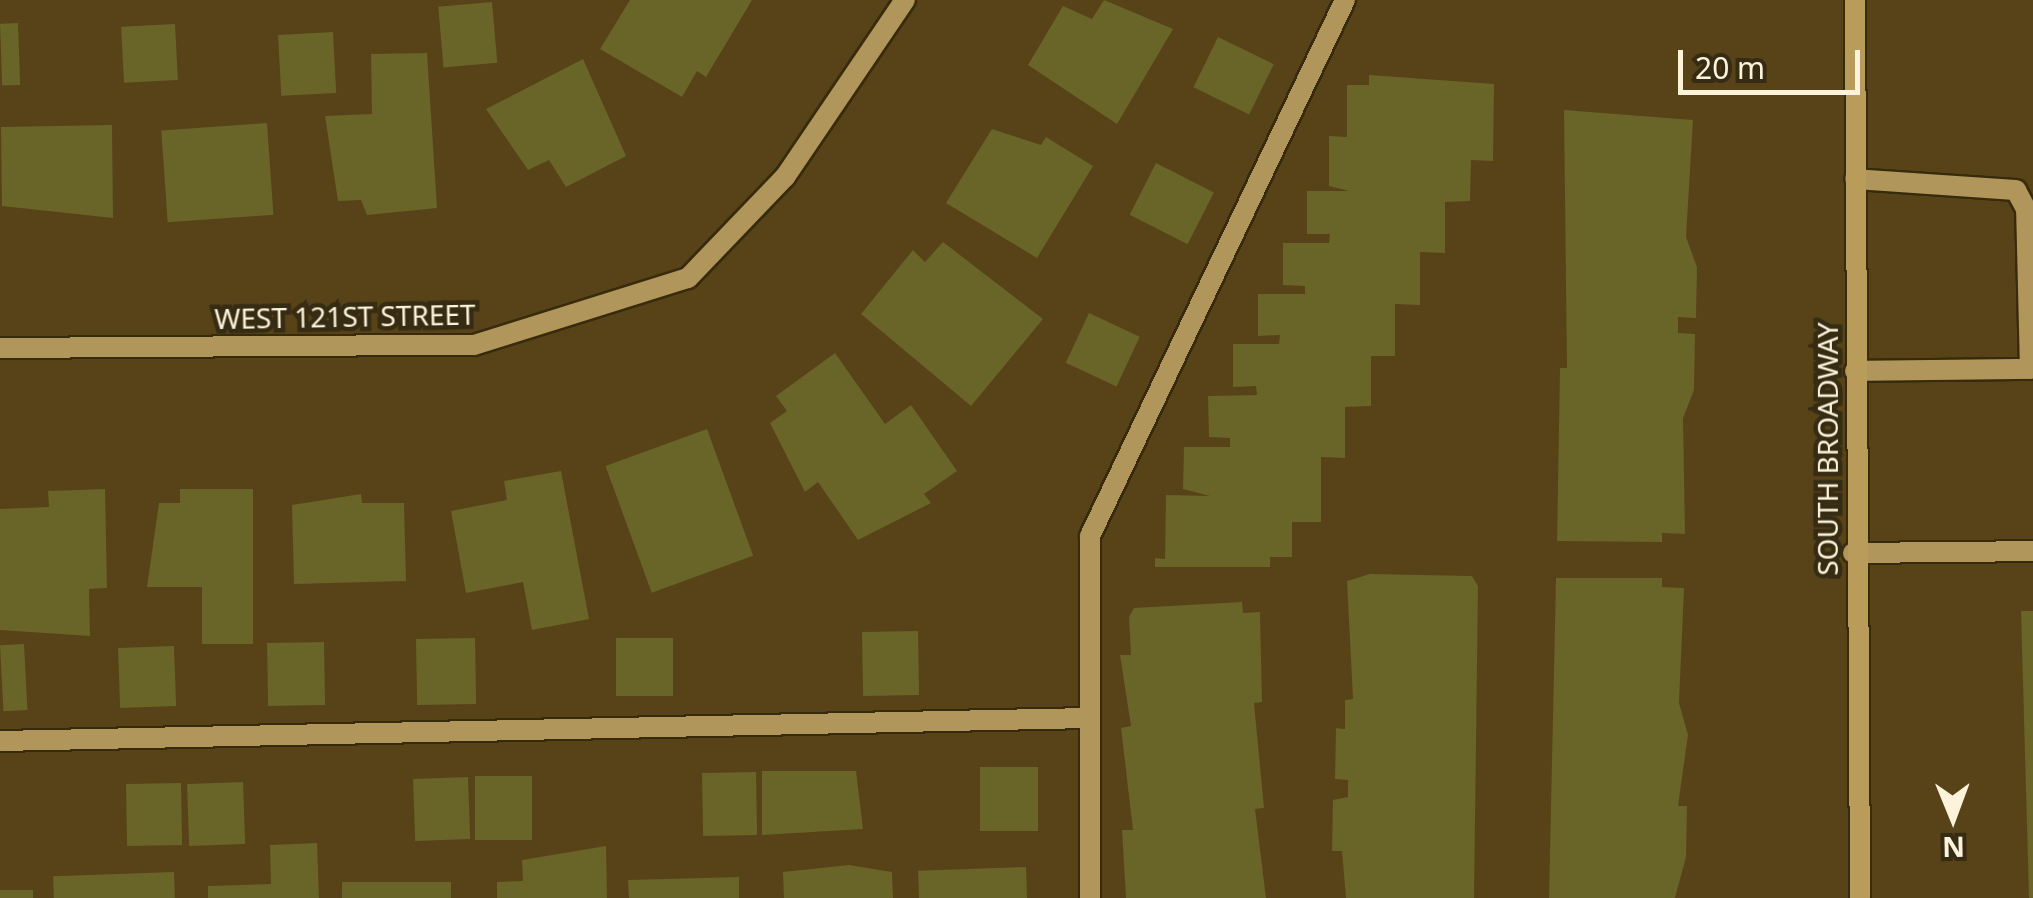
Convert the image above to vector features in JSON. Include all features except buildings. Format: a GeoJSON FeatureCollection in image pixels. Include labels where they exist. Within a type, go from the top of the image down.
{"type":"FeatureCollection","features":[{"type":"Feature","properties":{"kind":"main road","name":"SOUTH BROADWAY"},"geometry":{"type":"LineString","coordinates":[[1855,0],[1853,553],[1860,898]]}},
{"type":"Feature","properties":{"kind":"street","name":"WEST 121ST STREET"},"geometry":{"type":"LineString","coordinates":[[0,348],[474,346],[688,278],[786,177],[905,0]]}},
{"type":"Feature","properties":{"kind":"street"},"geometry":{"type":"LineString","coordinates":[[1090,898],[1090,536],[1345,0]]}},
{"type":"Feature","properties":{"kind":"street"},"geometry":{"type":"LineString","coordinates":[[1855,180],[2016,190],[2026,209],[2032,374],[1855,371]]}},
{"type":"Feature","properties":{"kind":"street"},"geometry":{"type":"LineString","coordinates":[[1853,553],[2033,551]]}},
{"type":"Feature","properties":{"kind":"street"},"geometry":{"type":"LineString","coordinates":[[0,742],[1089,718]]}}]}
